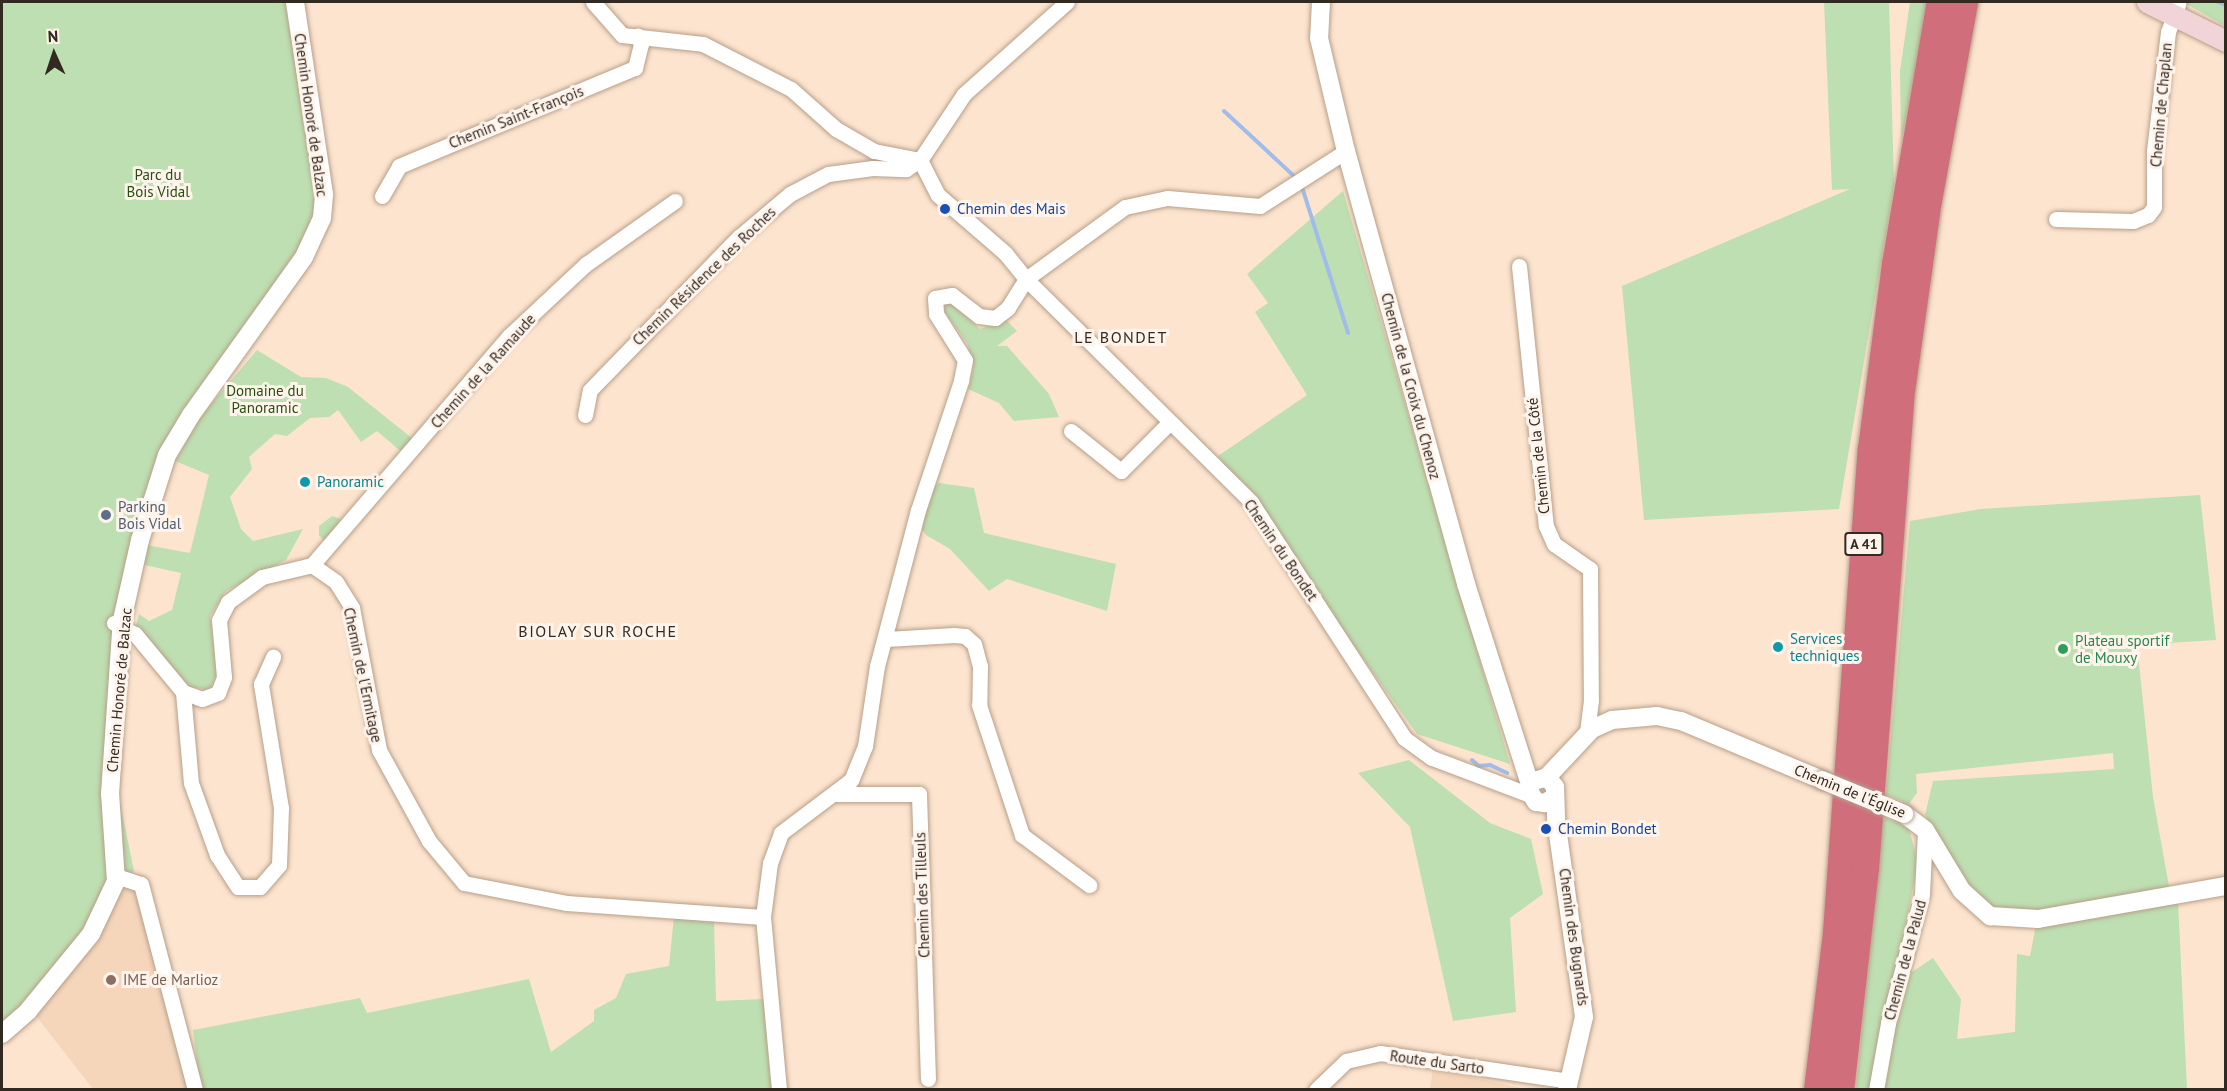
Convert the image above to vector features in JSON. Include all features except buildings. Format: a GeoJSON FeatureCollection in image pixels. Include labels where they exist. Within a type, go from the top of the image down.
{"type":"FeatureCollection","features":[{"type":"Feature","properties":{"kind":"highway","name":"A 41"},"geometry":{"type":"LineString","coordinates":[[1817,1089],[1839,891],[1871,449],[1895,264],[1940,2]]}},
{"type":"Feature","properties":{"kind":"highway","name":"A 41"},"geometry":{"type":"LineString","coordinates":[[1840,1089],[1865,868],[1900,398],[1928,200],[1964,2]]}},
{"type":"Feature","properties":{"kind":"main road"},"geometry":{"type":"LineString","coordinates":[[2147,2],[2174,6],[2226,29]]}},
{"type":"Feature","properties":{"kind":"main road"},"geometry":{"type":"LineString","coordinates":[[2174,6],[2226,41]]}},
{"type":"Feature","properties":{"kind":"street","name":"Chemin Honoré de Balzac"},"geometry":{"type":"LineString","coordinates":[[2,1034],[28,1011],[91,934],[118,879],[110,794],[123,629],[140,540],[167,455],[191,415],[304,257],[322,218],[324,194],[295,2]]}},
{"type":"Feature","properties":{"kind":"street"},"geometry":{"type":"LineString","coordinates":[[593,2],[622,36],[667,38],[703,44],[791,88],[836,129],[874,151],[920,160],[964,94],[1067,2]]}},
{"type":"Feature","properties":{"kind":"street","name":"Chemin de la Croix du Chenoz"},"geometry":{"type":"LineString","coordinates":[[1321,2],[1319,38],[1346,150],[1466,584],[1541,784]]}},
{"type":"Feature","properties":{"kind":"street","name":"Chemin de Chaplan"},"geometry":{"type":"LineString","coordinates":[[2056,219],[2133,221],[2154,207],[2154,151],[2174,6]]}},
{"type":"Feature","properties":{"kind":"street","name":"Chemin Saint-François"},"geometry":{"type":"LineString","coordinates":[[382,196],[399,166],[635,68],[641,44],[638,36]]}},
{"type":"Feature","properties":{"kind":"street"},"geometry":{"type":"LineString","coordinates":[[779,1089],[763,917],[770,863],[781,833],[796,818],[836,794],[850,780],[865,746],[877,666],[886,639],[918,510],[961,381],[965,360],[936,314],[935,298],[952,295],[979,316],[995,318],[1008,308],[1026,279],[1125,207],[1167,198],[1260,206],[1346,150]]}},
{"type":"Feature","properties":{"kind":"street","name":"Chemin du Bondet"},"geometry":{"type":"LineString","coordinates":[[920,160],[938,195],[1005,253],[1026,279],[1251,502],[1404,738],[1432,759],[1506,784],[1541,784]]}},
{"type":"Feature","properties":{"kind":"street","name":"Chemin Résidence des Roches"},"geometry":{"type":"LineString","coordinates":[[585,415],[590,390],[739,237],[790,194],[828,174],[873,168],[906,170],[920,160]]}},
{"type":"Feature","properties":{"kind":"street","name":"Chemin de la Ramaude"},"geometry":{"type":"LineString","coordinates":[[312,565],[509,336],[586,264],[675,201]]}},
{"type":"Feature","properties":{"kind":"street","name":"Chemin de la Côté"},"geometry":{"type":"LineString","coordinates":[[1519,266],[1546,526],[1554,544],[1590,569],[1591,668],[1587,734]]}},
{"type":"Feature","properties":{"kind":"street"},"geometry":{"type":"LineString","coordinates":[[1071,431],[1121,471],[1169,423]]}},
{"type":"Feature","properties":{"kind":"street"},"geometry":{"type":"LineString","coordinates":[[123,629],[183,692],[202,699],[218,693],[224,677],[219,620],[228,602],[262,577],[312,565]]}},
{"type":"Feature","properties":{"kind":"street","name":"Chemin de l'Ermitage"},"geometry":{"type":"LineString","coordinates":[[312,565],[336,582],[352,608],[379,750],[429,841],[464,883],[567,903],[763,917]]}},
{"type":"Feature","properties":{"kind":"street"},"geometry":{"type":"LineString","coordinates":[[886,639],[954,635],[965,636],[974,644],[980,666],[979,705],[1022,835],[1089,885]]}},
{"type":"Feature","properties":{"kind":"street"},"geometry":{"type":"LineString","coordinates":[[183,692],[191,783],[217,855],[238,887],[260,887],[279,866],[281,808],[261,684],[273,657]]}},
{"type":"Feature","properties":{"kind":"street","name":"Chemin de l'Église"},"geometry":{"type":"LineString","coordinates":[[1541,784],[1587,734],[1612,720],[1633,716],[1673,719],[1904,814],[1925,830],[1962,891],[1990,916],[2038,919],[2226,886]]}},
{"type":"Feature","properties":{"kind":"street","name":"Chemin des Bugnards"},"geometry":{"type":"LineString","coordinates":[[1541,784],[1556,820],[1584,1017],[1568,1085]]}},
{"type":"Feature","properties":{"kind":"street","name":"Chemin des Tilleuls"},"geometry":{"type":"LineString","coordinates":[[836,794],[919,794],[928,1079]]}},
{"type":"Feature","properties":{"kind":"street","name":"Chemin de la Palud"},"geometry":{"type":"LineString","coordinates":[[1876,1089],[1888,1023],[1922,894],[1925,830]]}},
{"type":"Feature","properties":{"kind":"street"},"geometry":{"type":"LineString","coordinates":[[118,879],[141,884],[195,1089]]}},
{"type":"Feature","properties":{"kind":"street","name":"Route du Sarto"},"geometry":{"type":"LineString","coordinates":[[1317,1089],[1346,1061],[1380,1053],[1568,1085]]}},
{"type":"Feature","properties":{"kind":"shaded area","name":"IME de Marlioz"},"geometry":{"type":"Polygon","coordinates":[[[126,885],[134,888],[191,1089],[93,1089],[32,1011],[126,885]]]}},
{"type":"Feature","properties":{"kind":"shaded area"},"geometry":{"type":"Polygon","coordinates":[[[1433,1069],[1526,1089],[1430,1089],[1433,1069]]]}},
{"type":"Feature","properties":{"kind":"green space","name":"Parc du Bois Vidal"},"geometry":{"type":"Polygon","coordinates":[[[2,2],[290,2],[317,202],[313,229],[138,518],[107,891],[55,972],[2,1028],[2,2]]]}},
{"type":"Feature","properties":{"kind":"green space"},"geometry":{"type":"Polygon","coordinates":[[[1824,2],[1889,2],[1894,185],[1839,509],[1644,520],[1622,286],[1850,189],[1832,190],[1824,2]]]}},
{"type":"Feature","properties":{"kind":"green space"},"geometry":{"type":"Polygon","coordinates":[[[1910,2],[1928,2],[1901,143],[1900,71],[1910,2]]]}},
{"type":"Feature","properties":{"kind":"green space"},"geometry":{"type":"Polygon","coordinates":[[[2183,2],[2225,2],[2225,26],[2183,2]]]}},
{"type":"Feature","properties":{"kind":"green space"},"geometry":{"type":"Polygon","coordinates":[[[1343,191],[1510,764],[1417,734],[1218,456],[1307,395],[1255,312],[1268,303],[1247,274],[1343,191]]]}},
{"type":"Feature","properties":{"kind":"green space"},"geometry":{"type":"Polygon","coordinates":[[[945,304],[952,304],[980,329],[1006,320],[1017,331],[997,346],[1007,346],[1049,394],[1059,417],[1014,421],[999,403],[968,389],[974,364],[967,343],[944,311],[945,304]]]}},
{"type":"Feature","properties":{"kind":"green space","name":"Domaine du Panoramic"},"geometry":{"type":"Polygon","coordinates":[[[257,350],[301,377],[326,378],[348,387],[413,439],[404,454],[377,431],[361,442],[338,410],[329,417],[310,418],[287,436],[275,434],[249,457],[252,469],[230,497],[241,529],[253,541],[303,529],[286,560],[226,591],[210,616],[219,670],[209,690],[190,687],[136,626],[139,614],[149,621],[172,610],[181,573],[140,564],[146,545],[190,553],[209,475],[175,461],[201,416],[257,350]]]}},
{"type":"Feature","properties":{"kind":"green space"},"geometry":{"type":"Polygon","coordinates":[[[939,483],[974,488],[984,533],[1116,564],[1107,611],[1007,579],[989,591],[950,549],[926,535],[918,524],[932,488],[939,483]]]}},
{"type":"Feature","properties":{"kind":"green space"},"geometry":{"type":"Polygon","coordinates":[[[2200,495],[2216,640],[2137,645],[2153,797],[2170,892],[2032,914],[1989,908],[1967,892],[1925,815],[1933,781],[2114,769],[2113,753],[1916,774],[1917,793],[1909,804],[1886,795],[1910,521],[1981,509],[2200,495]]]}},
{"type":"Feature","properties":{"kind":"green space"},"geometry":{"type":"Polygon","coordinates":[[[332,516],[341,519],[326,543],[319,535],[319,526],[332,516]]]}},
{"type":"Feature","properties":{"kind":"green space"},"geometry":{"type":"Polygon","coordinates":[[[1409,760],[1490,823],[1531,839],[1543,894],[1510,918],[1516,1012],[1453,1021],[1410,827],[1358,773],[1409,760]]]}},
{"type":"Feature","properties":{"kind":"green space"},"geometry":{"type":"Polygon","coordinates":[[[118,793],[134,871],[130,874],[122,869],[118,793]]]}},
{"type":"Feature","properties":{"kind":"green space"},"geometry":{"type":"Polygon","coordinates":[[[1883,816],[1909,829],[1918,862],[1894,984],[1933,958],[1961,999],[1957,1039],[2015,1032],[2017,954],[2030,956],[2036,925],[2178,901],[2187,1089],[1856,1090],[1883,816]]]}},
{"type":"Feature","properties":{"kind":"green space"},"geometry":{"type":"Polygon","coordinates":[[[674,916],[714,919],[716,1001],[765,999],[772,1089],[200,1089],[193,1030],[360,998],[367,1013],[529,979],[551,1052],[594,1021],[594,1010],[616,998],[626,974],[669,966],[674,916]]]}},
{"type":"Feature","properties":{"kind":"waterway"},"geometry":{"type":"LineString","coordinates":[[2218,2],[2226,5]]}},
{"type":"Feature","properties":{"kind":"waterway"},"geometry":{"type":"LineString","coordinates":[[1224,111],[1294,176]]}},
{"type":"Feature","properties":{"kind":"waterway"},"geometry":{"type":"LineString","coordinates":[[1302,187],[1348,333]]}},
{"type":"Feature","properties":{"kind":"waterway"},"geometry":{"type":"LineString","coordinates":[[1472,760],[1479,766],[1490,765],[1507,773]]}},
{"type":"Feature","properties":{"kind":"place","name":"Chemin des Mais"},"geometry":{"type":"Point","coordinates":[945,209]}},
{"type":"Feature","properties":{"kind":"place","name":"Panoramic"},"geometry":{"type":"Point","coordinates":[305,482]}},
{"type":"Feature","properties":{"kind":"place","name":"Parking Bois Vidal"},"geometry":{"type":"Point","coordinates":[106,515]}},
{"type":"Feature","properties":{"kind":"place","name":"Services techniques"},"geometry":{"type":"Point","coordinates":[1778,647]}},
{"type":"Feature","properties":{"kind":"place","name":"Plateau sportif de Mouxy"},"geometry":{"type":"Point","coordinates":[2063,649]}},
{"type":"Feature","properties":{"kind":"place","name":"Chemin Bondet"},"geometry":{"type":"Point","coordinates":[1546,829]}},
{"type":"Feature","properties":{"kind":"place","name":"IME de Marlioz"},"geometry":{"type":"Point","coordinates":[111,980]}},
{"type":"Feature","properties":{"kind":"district","name":"LE BONDET"},"geometry":{"type":"Point","coordinates":[1121,337]}},
{"type":"Feature","properties":{"kind":"district","name":"BIOLAY SUR ROCHE"},"geometry":{"type":"Point","coordinates":[598,631]}}]}
